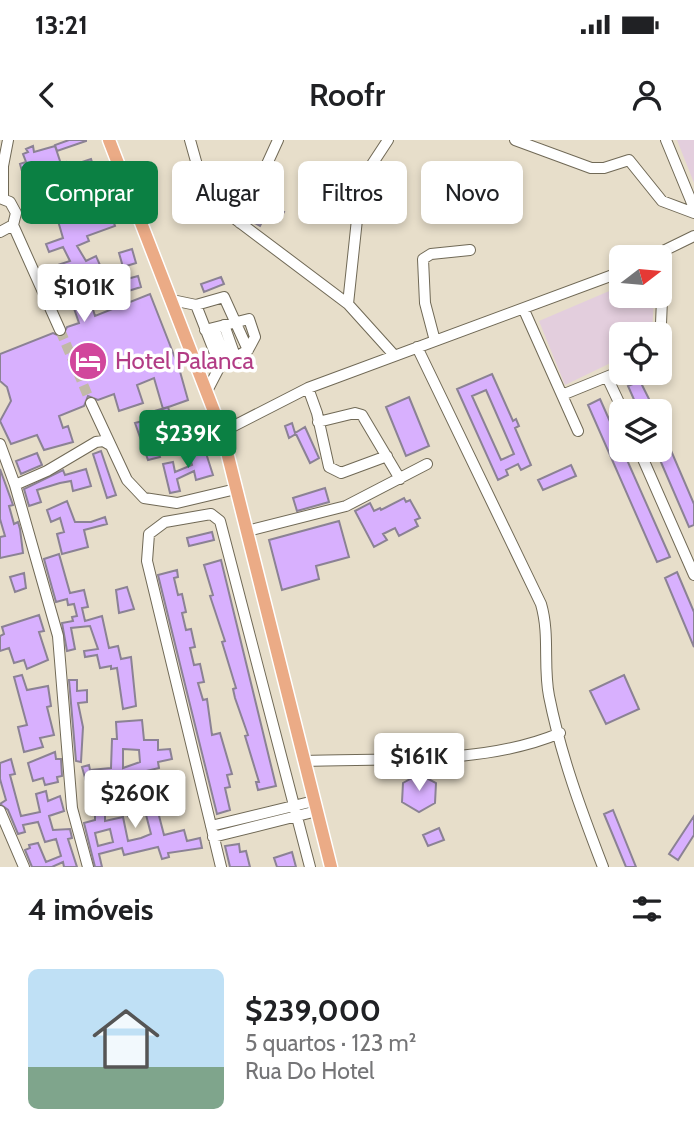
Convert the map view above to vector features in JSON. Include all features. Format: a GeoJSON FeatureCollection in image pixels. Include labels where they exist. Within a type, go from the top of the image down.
{"type":"FeatureCollection","features":[{"type":"Feature","properties":{"kind":"main road"},"geometry":{"type":"LineString","coordinates":[[109,140],[222,432],[331,867]]}},
{"type":"Feature","properties":{"kind":"street"},"geometry":{"type":"LineString","coordinates":[[8,140],[1,198],[15,209],[13,225],[60,330]]}},
{"type":"Feature","properties":{"kind":"street"},"geometry":{"type":"LineString","coordinates":[[190,140],[196,161]]}},
{"type":"Feature","properties":{"kind":"street"},"geometry":{"type":"LineString","coordinates":[[268,161],[278,140]]}},
{"type":"Feature","properties":{"kind":"street"},"geometry":{"type":"LineString","coordinates":[[348,304],[360,191],[365,175],[388,140]]}},
{"type":"Feature","properties":{"kind":"street"},"geometry":{"type":"LineString","coordinates":[[515,140],[590,168],[604,168],[629,160],[662,201],[694,211]]}},
{"type":"Feature","properties":{"kind":"street"},"geometry":{"type":"LineString","coordinates":[[666,140],[694,211]]}},
{"type":"Feature","properties":{"kind":"street"},"geometry":{"type":"LineString","coordinates":[[241,224],[348,304],[394,355]]}},
{"type":"Feature","properties":{"kind":"street"},"geometry":{"type":"LineString","coordinates":[[0,232],[13,225]]}},
{"type":"Feature","properties":{"kind":"street"},"geometry":{"type":"LineString","coordinates":[[672,247],[694,236]]}},
{"type":"Feature","properties":{"kind":"street"},"geometry":{"type":"LineString","coordinates":[[435,341],[425,303],[423,259],[430,254],[470,250]]}},
{"type":"Feature","properties":{"kind":"street"},"geometry":{"type":"LineString","coordinates":[[222,432],[308,388],[609,277]]}},
{"type":"Feature","properties":{"kind":"street"},"geometry":{"type":"LineString","coordinates":[[172,300],[196,305],[224,297],[237,321]]}},
{"type":"Feature","properties":{"kind":"street"},"geometry":{"type":"LineString","coordinates":[[196,305],[214,328],[228,362]]}},
{"type":"Feature","properties":{"kind":"street"},"geometry":{"type":"LineString","coordinates":[[524,310],[578,431]]}},
{"type":"Feature","properties":{"kind":"street"},"geometry":{"type":"LineString","coordinates":[[207,391],[228,362],[248,350],[255,337],[249,319],[214,328]]}},
{"type":"Feature","properties":{"kind":"street"},"geometry":{"type":"LineString","coordinates":[[417,347],[541,604],[546,622],[548,690],[560,733],[566,771],[603,867]]}},
{"type":"Feature","properties":{"kind":"street"},"geometry":{"type":"LineString","coordinates":[[562,395],[607,377],[617,399]]}},
{"type":"Feature","properties":{"kind":"street"},"geometry":{"type":"LineString","coordinates":[[308,388],[329,467],[341,473],[387,456]]}},
{"type":"Feature","properties":{"kind":"street"},"geometry":{"type":"LineString","coordinates":[[91,403],[127,480],[144,498],[177,503],[236,489]]}},
{"type":"Feature","properties":{"kind":"street"},"geometry":{"type":"LineString","coordinates":[[318,422],[355,413],[362,415],[400,478]]}},
{"type":"Feature","properties":{"kind":"street"},"geometry":{"type":"LineString","coordinates":[[15,485],[47,471],[96,442],[110,444]]}},
{"type":"Feature","properties":{"kind":"street"},"geometry":{"type":"LineString","coordinates":[[0,444],[15,485],[58,636],[72,808],[88,867]]}},
{"type":"Feature","properties":{"kind":"street"},"geometry":{"type":"LineString","coordinates":[[644,462],[694,575]]}},
{"type":"Feature","properties":{"kind":"street"},"geometry":{"type":"LineString","coordinates":[[247,531],[346,506],[427,464]]}},
{"type":"Feature","properties":{"kind":"street"},"geometry":{"type":"LineString","coordinates":[[221,867],[147,561],[149,534],[165,522],[211,514],[220,521],[310,867]]}},
{"type":"Feature","properties":{"kind":"street"},"geometry":{"type":"LineString","coordinates":[[304,761],[494,751],[528,746],[560,733]]}},
{"type":"Feature","properties":{"kind":"street"},"geometry":{"type":"LineString","coordinates":[[212,832],[316,806]]}},
{"type":"Feature","properties":{"kind":"street"},"geometry":{"type":"LineString","coordinates":[[0,811],[24,867]]}},
{"type":"Feature","properties":{"kind":"shaded area"},"geometry":{"type":"Polygon","coordinates":[[[677,140],[694,140],[694,183],[677,140]]]}},
{"type":"Feature","properties":{"kind":"shaded area"},"geometry":{"type":"Polygon","coordinates":[[[609,291],[609,308],[653,308],[653,322],[609,322],[609,364],[565,385],[539,321],[609,291]]]}},
{"type":"Feature","properties":{"kind":"building"},"geometry":{"type":"Polygon","coordinates":[[[69,140],[86,141],[57,151],[55,145],[69,140]]]}},
{"type":"Feature","properties":{"kind":"building","name":"Hotel Palanca"},"geometry":{"type":"Polygon","coordinates":[[[33,146],[34,152],[55,146],[60,161],[26,161],[23,154],[28,152],[26,149],[33,146]]]}},
{"type":"Feature","properties":{"kind":"building","name":"Hotel Palanca"},"geometry":{"type":"Polygon","coordinates":[[[59,224],[114,224],[115,226],[87,236],[89,241],[77,246],[86,261],[96,256],[103,272],[122,266],[127,279],[138,276],[141,287],[125,292],[122,283],[109,286],[112,296],[91,303],[95,316],[150,294],[179,368],[188,400],[163,409],[154,378],[137,385],[143,403],[119,411],[114,394],[98,400],[88,396],[84,406],[59,416],[63,428],[68,426],[73,442],[44,450],[37,435],[11,444],[0,421],[11,401],[7,387],[0,381],[0,354],[53,333],[62,337],[67,327],[79,323],[69,294],[78,291],[73,274],[60,278],[63,286],[56,288],[49,268],[70,261],[63,247],[49,252],[46,244],[63,238],[59,224]]]}},
{"type":"Feature","properties":{"kind":"building"},"geometry":{"type":"Polygon","coordinates":[[[132,249],[136,263],[123,267],[119,253],[132,249]]]}},
{"type":"Feature","properties":{"kind":"building"},"geometry":{"type":"Polygon","coordinates":[[[221,277],[224,284],[204,292],[201,284],[221,277]]]}},
{"type":"Feature","properties":{"kind":"building"},"geometry":{"type":"Polygon","coordinates":[[[492,374],[513,421],[516,419],[519,426],[515,428],[531,465],[521,470],[518,464],[506,470],[508,475],[498,480],[457,389],[492,374]],[[486,390],[472,396],[501,460],[514,454],[486,390]]]}},
{"type":"Feature","properties":{"kind":"building"},"geometry":{"type":"Polygon","coordinates":[[[642,385],[649,399],[634,399],[628,386],[642,385]]]}},
{"type":"Feature","properties":{"kind":"building"},"geometry":{"type":"Polygon","coordinates":[[[409,397],[429,446],[406,456],[386,407],[409,397]]]}},
{"type":"Feature","properties":{"kind":"building"},"geometry":{"type":"Polygon","coordinates":[[[600,399],[609,419],[609,453],[588,405],[600,399]]]}},
{"type":"Feature","properties":{"kind":"building"},"geometry":{"type":"Polygon","coordinates":[[[168,407],[172,420],[152,427],[160,457],[148,460],[135,423],[150,419],[148,413],[168,407]]]}},
{"type":"Feature","properties":{"kind":"building"},"geometry":{"type":"Polygon","coordinates":[[[292,423],[295,433],[305,427],[319,458],[310,463],[296,434],[289,438],[285,426],[292,423]]]}},
{"type":"Feature","properties":{"kind":"building"},"geometry":{"type":"Polygon","coordinates":[[[205,450],[213,475],[196,480],[194,471],[177,479],[180,491],[170,493],[163,464],[173,462],[175,472],[192,465],[189,454],[205,450]]]}},
{"type":"Feature","properties":{"kind":"building"},"geometry":{"type":"Polygon","coordinates":[[[101,451],[116,495],[107,498],[93,454],[101,451]]]}},
{"type":"Feature","properties":{"kind":"building"},"geometry":{"type":"Polygon","coordinates":[[[37,453],[42,465],[21,474],[16,461],[37,453]]]}},
{"type":"Feature","properties":{"kind":"building"},"geometry":{"type":"Polygon","coordinates":[[[672,453],[694,504],[694,525],[689,527],[661,462],[672,462],[672,453]]]}},
{"type":"Feature","properties":{"kind":"building"},"geometry":{"type":"Polygon","coordinates":[[[613,462],[628,462],[670,557],[657,562],[613,462]]]}},
{"type":"Feature","properties":{"kind":"building"},"geometry":{"type":"Polygon","coordinates":[[[571,465],[576,476],[543,490],[538,480],[571,465]]]}},
{"type":"Feature","properties":{"kind":"building"},"geometry":{"type":"Polygon","coordinates":[[[0,469],[13,505],[9,506],[14,524],[18,522],[20,529],[23,553],[0,558],[0,537],[5,536],[0,519],[0,469]]]}},
{"type":"Feature","properties":{"kind":"building"},"geometry":{"type":"Polygon","coordinates":[[[86,469],[91,486],[73,491],[71,481],[37,490],[41,502],[29,506],[24,489],[63,470],[65,475],[86,469]]]}},
{"type":"Feature","properties":{"kind":"building"},"geometry":{"type":"Polygon","coordinates":[[[325,488],[329,502],[297,511],[293,498],[325,488]]]}},
{"type":"Feature","properties":{"kind":"building"},"geometry":{"type":"Polygon","coordinates":[[[404,498],[406,502],[410,500],[420,518],[415,520],[418,526],[399,536],[395,528],[383,534],[387,540],[374,547],[355,511],[370,503],[374,511],[380,508],[381,510],[404,498]]]}},
{"type":"Feature","properties":{"kind":"building"},"geometry":{"type":"Polygon","coordinates":[[[67,501],[75,522],[91,522],[105,517],[107,524],[84,530],[88,547],[62,554],[57,534],[64,532],[60,518],[51,522],[47,510],[67,501]]]}},
{"type":"Feature","properties":{"kind":"building"},"geometry":{"type":"Polygon","coordinates":[[[339,521],[349,557],[316,566],[319,579],[282,590],[269,540],[339,521]]]}},
{"type":"Feature","properties":{"kind":"building"},"geometry":{"type":"Polygon","coordinates":[[[212,532],[214,540],[189,546],[187,538],[212,532]]]}},
{"type":"Feature","properties":{"kind":"building"},"geometry":{"type":"Polygon","coordinates":[[[59,554],[70,593],[84,590],[88,607],[82,608],[85,621],[102,616],[109,648],[118,646],[121,659],[131,657],[136,706],[123,709],[117,668],[100,668],[97,655],[85,657],[84,651],[98,649],[90,626],[71,628],[75,649],[67,651],[62,623],[73,621],[72,617],[77,616],[74,604],[68,605],[67,599],[56,602],[44,559],[59,554]]]}},
{"type":"Feature","properties":{"kind":"building"},"geometry":{"type":"Polygon","coordinates":[[[221,560],[276,786],[258,790],[256,782],[259,782],[245,736],[248,735],[235,698],[233,689],[236,688],[204,565],[221,560]]]}},
{"type":"Feature","properties":{"kind":"building"},"geometry":{"type":"Polygon","coordinates":[[[177,570],[178,577],[174,578],[178,595],[182,594],[186,630],[191,629],[195,647],[190,648],[194,665],[200,664],[204,682],[198,683],[203,700],[207,699],[212,735],[220,733],[232,774],[227,775],[230,787],[225,788],[230,810],[217,814],[158,575],[177,570]]]}},
{"type":"Feature","properties":{"kind":"building"},"geometry":{"type":"Polygon","coordinates":[[[677,572],[694,612],[694,647],[665,578],[677,572]]]}},
{"type":"Feature","properties":{"kind":"building"},"geometry":{"type":"Polygon","coordinates":[[[24,573],[26,588],[15,592],[10,577],[24,573]]]}},
{"type":"Feature","properties":{"kind":"building"},"geometry":{"type":"Polygon","coordinates":[[[127,587],[134,609],[119,613],[116,590],[127,587]]]}},
{"type":"Feature","properties":{"kind":"building"},"geometry":{"type":"Polygon","coordinates":[[[39,615],[44,631],[39,632],[48,660],[27,669],[24,660],[14,663],[9,648],[0,651],[0,636],[4,634],[2,627],[39,615]]]}},
{"type":"Feature","properties":{"kind":"building"},"geometry":{"type":"Polygon","coordinates":[[[22,675],[27,690],[48,686],[51,706],[47,707],[54,735],[40,738],[43,747],[24,752],[18,727],[27,725],[14,677],[22,675]]]}},
{"type":"Feature","properties":{"kind":"building"},"geometry":{"type":"Polygon","coordinates":[[[624,675],[639,709],[606,724],[590,691],[624,675]]]}},
{"type":"Feature","properties":{"kind":"building"},"geometry":{"type":"Polygon","coordinates":[[[69,680],[77,680],[77,691],[87,690],[87,702],[78,703],[83,727],[81,762],[76,761],[69,680]]]}},
{"type":"Feature","properties":{"kind":"building"},"geometry":{"type":"Polygon","coordinates":[[[142,720],[144,740],[158,740],[158,750],[170,749],[172,759],[158,762],[159,768],[87,785],[82,767],[89,765],[90,770],[111,768],[112,739],[117,739],[116,722],[142,720]],[[123,749],[123,768],[140,762],[139,750],[123,749]]]}},
{"type":"Feature","properties":{"kind":"building"},"geometry":{"type":"Polygon","coordinates":[[[55,752],[56,759],[61,759],[62,776],[57,777],[58,782],[45,785],[43,778],[33,781],[28,763],[55,752]]]}},
{"type":"Feature","properties":{"kind":"building"},"geometry":{"type":"Polygon","coordinates":[[[11,759],[15,774],[10,775],[21,816],[40,812],[36,794],[46,791],[48,801],[60,796],[64,811],[49,816],[53,830],[70,829],[72,838],[68,839],[77,867],[64,867],[63,862],[52,867],[32,867],[25,850],[30,848],[29,845],[38,843],[46,862],[61,856],[56,839],[45,842],[38,822],[23,825],[25,832],[18,834],[8,810],[0,804],[6,800],[0,779],[0,763],[11,759]]]}},
{"type":"Feature","properties":{"kind":"building"},"geometry":{"type":"Polygon","coordinates":[[[419,774],[436,783],[435,803],[419,812],[402,802],[403,783],[419,774]]]}},
{"type":"Feature","properties":{"kind":"building"},"geometry":{"type":"Polygon","coordinates":[[[149,785],[153,800],[165,797],[167,806],[157,808],[164,835],[184,830],[187,841],[200,838],[202,848],[168,853],[169,857],[162,859],[158,847],[124,855],[122,848],[99,854],[102,867],[95,867],[84,823],[95,820],[95,799],[105,799],[105,821],[123,817],[128,841],[151,834],[145,811],[128,816],[124,803],[135,800],[132,789],[149,785]],[[110,829],[95,833],[98,846],[113,842],[110,829]]]}},
{"type":"Feature","properties":{"kind":"building"},"geometry":{"type":"Polygon","coordinates":[[[613,810],[636,867],[626,867],[604,814],[613,810]]]}},
{"type":"Feature","properties":{"kind":"building"},"geometry":{"type":"Polygon","coordinates":[[[694,816],[694,835],[678,860],[669,854],[694,816]]]}},
{"type":"Feature","properties":{"kind":"building"},"geometry":{"type":"Polygon","coordinates":[[[439,828],[444,840],[428,846],[423,835],[439,828]]]}},
{"type":"Feature","properties":{"kind":"building"},"geometry":{"type":"Polygon","coordinates":[[[239,844],[240,852],[246,851],[250,867],[230,867],[225,846],[239,844]]]}},
{"type":"Feature","properties":{"kind":"building"},"geometry":{"type":"Polygon","coordinates":[[[292,852],[296,867],[277,867],[274,858],[292,852]]]}},
{"type":"Feature","properties":{"kind":"tunnel"},"geometry":{"type":"LineString","coordinates":[[60,330],[91,403]]}},
{"type":"Feature","properties":{"kind":"place","name":"Hotel Palanca"},"geometry":{"type":"Point","coordinates":[88,361]}}]}
